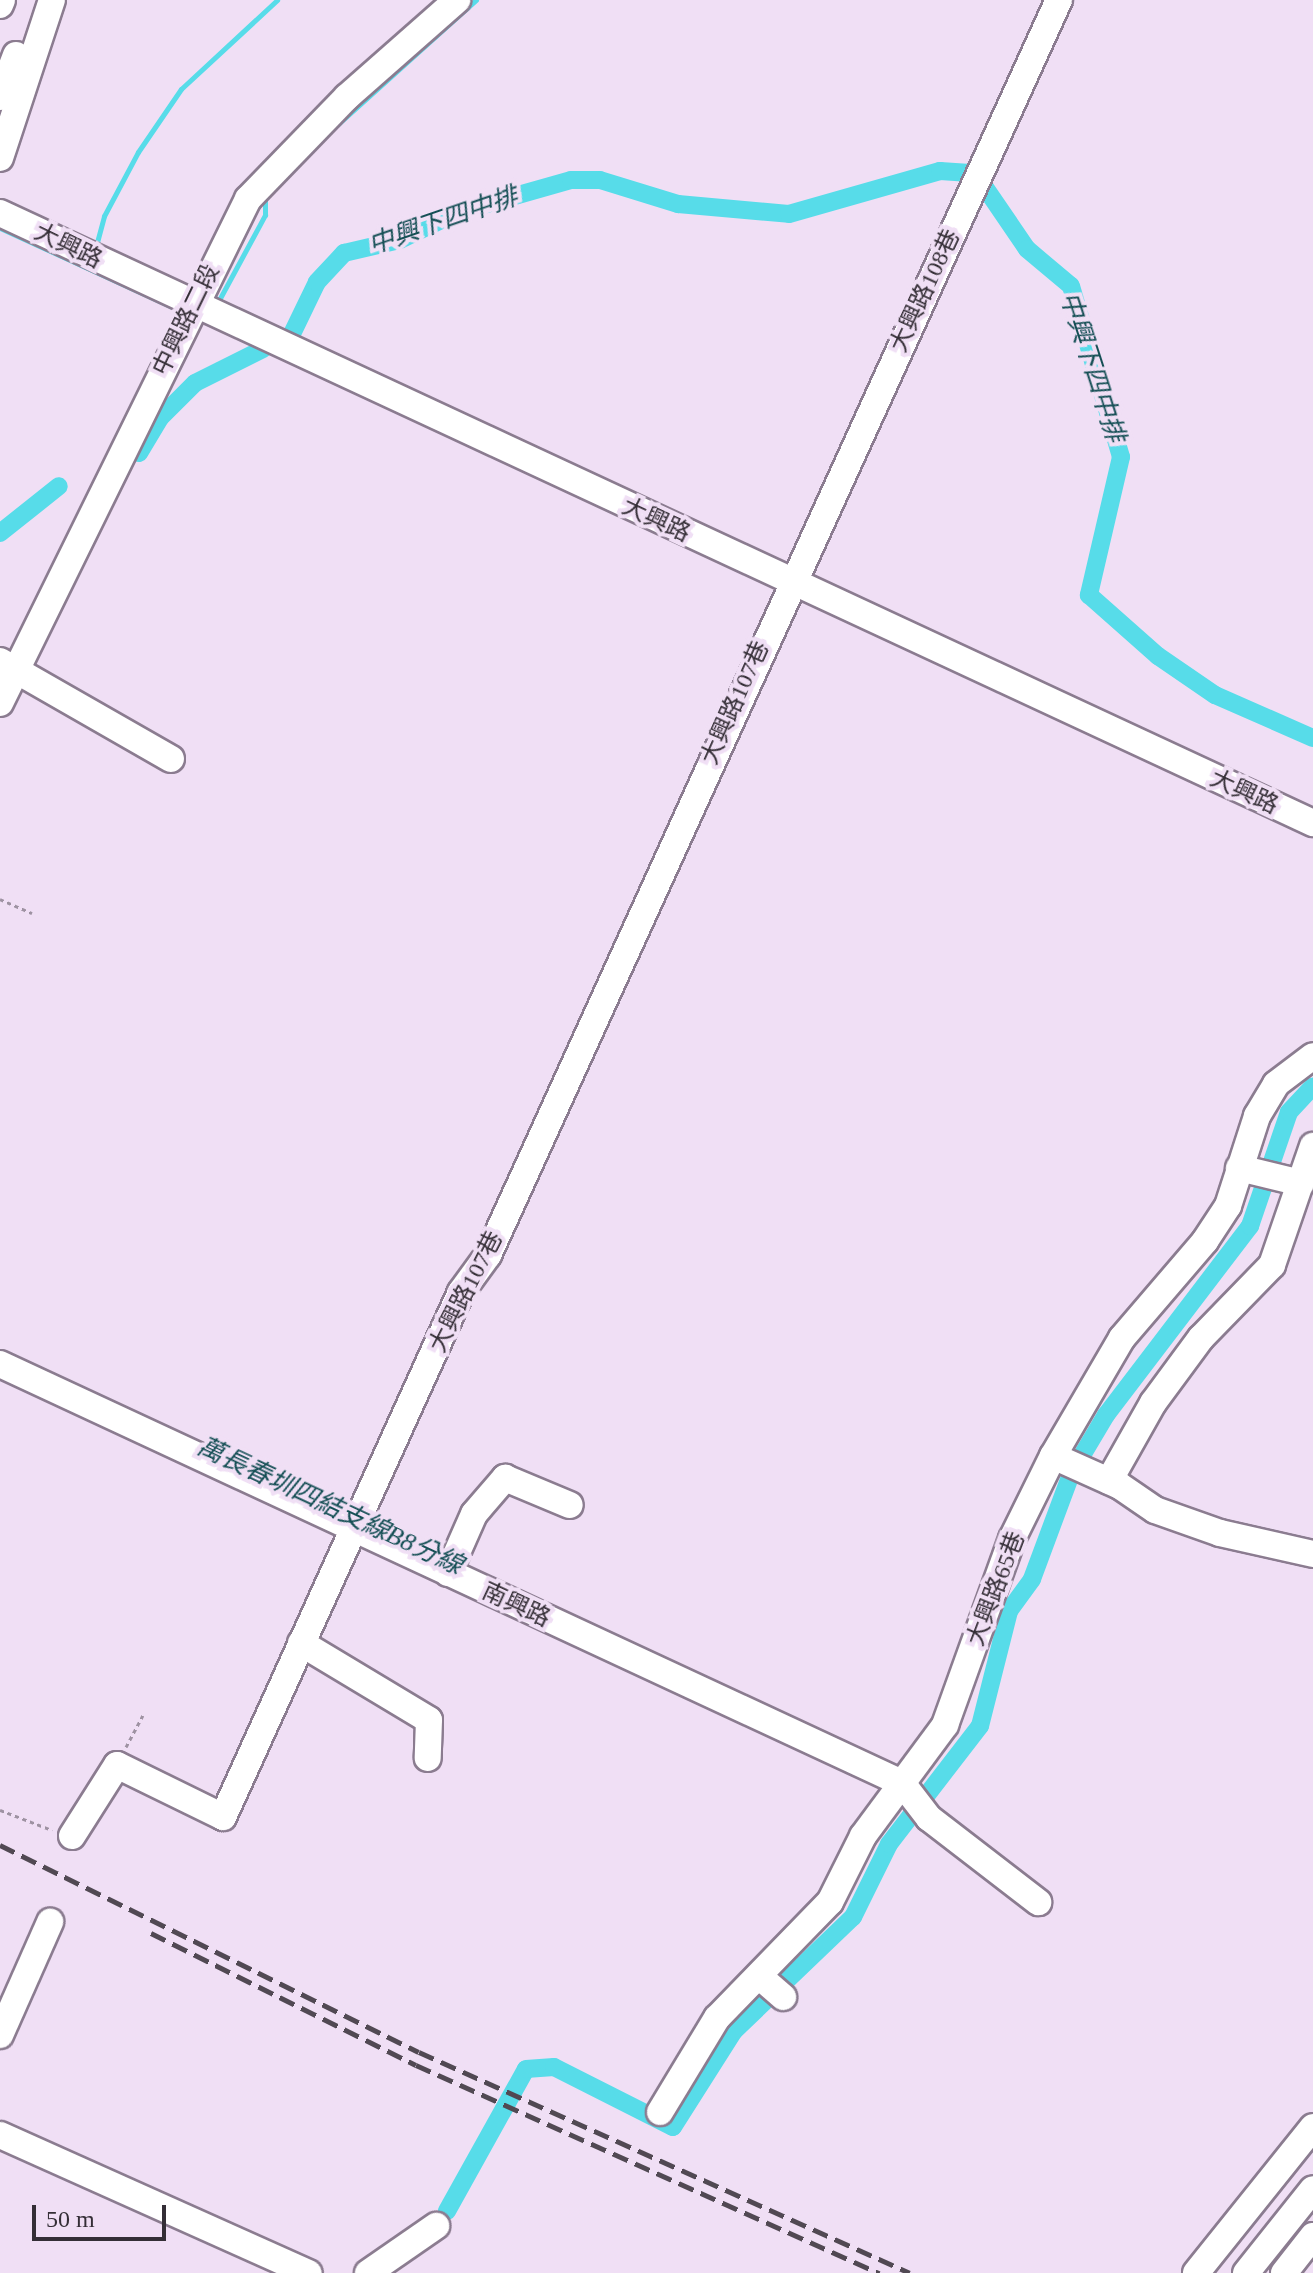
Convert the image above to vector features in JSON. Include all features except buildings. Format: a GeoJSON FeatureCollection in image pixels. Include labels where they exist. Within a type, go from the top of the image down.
{"type":"FeatureCollection","features":[{"type":"Feature","properties":{"kind":"street"},"geometry":{"type":"LineString","coordinates":[[0,97],[36,0]]}},
{"type":"Feature","properties":{"kind":"street"},"geometry":{"type":"LineString","coordinates":[[0,158],[52,0]]}},
{"type":"Feature","properties":{"kind":"street","name":"大興路108巷"},"geometry":{"type":"LineString","coordinates":[[790,582],[1059,0]]}},
{"type":"Feature","properties":{"kind":"street","name":"中興路二段"},"geometry":{"type":"LineString","coordinates":[[0,703],[7,667],[192,306],[265,176],[443,5]]}},
{"type":"Feature","properties":{"kind":"street","name":"大興路"},"geometry":{"type":"LineString","coordinates":[[0,213],[192,306],[1313,823]]}},
{"type":"Feature","properties":{"kind":"street","name":"大興路107巷"},"geometry":{"type":"LineString","coordinates":[[117,1765],[223,1817],[461,1292],[488,1255],[790,582]]}},
{"type":"Feature","properties":{"kind":"street"},"geometry":{"type":"LineString","coordinates":[[7,667],[171,759]]}},
{"type":"Feature","properties":{"kind":"street","name":"大興路65巷"},"geometry":{"type":"LineString","coordinates":[[660,2112],[717,2018],[830,1902],[863,1836],[945,1725],[1012,1539],[1122,1338],[1205,1241],[1228,1206],[1257,1116],[1276,1084],[1313,1057]]}},
{"type":"Feature","properties":{"kind":"street"},"geometry":{"type":"LineString","coordinates":[[1104,1478],[1177,1370],[1272,1265],[1313,1146]]}},
{"type":"Feature","properties":{"kind":"street"},"geometry":{"type":"LineString","coordinates":[[1239,1168],[1301,1183]]}},
{"type":"Feature","properties":{"kind":"street","name":"南興路"},"geometry":{"type":"LineString","coordinates":[[0,1364],[902,1783]]}},
{"type":"Feature","properties":{"kind":"street"},"geometry":{"type":"LineString","coordinates":[[1058,1458],[1104,1478],[1168,1514],[1220,1533],[1313,1554]]}},
{"type":"Feature","properties":{"kind":"street"},"geometry":{"type":"LineString","coordinates":[[448,1573],[474,1514],[505,1478],[570,1505]]}},
{"type":"Feature","properties":{"kind":"street"},"geometry":{"type":"LineString","coordinates":[[301,1643],[429,1720],[428,1758]]}},
{"type":"Feature","properties":{"kind":"street"},"geometry":{"type":"LineString","coordinates":[[72,1836],[117,1765]]}},
{"type":"Feature","properties":{"kind":"street"},"geometry":{"type":"LineString","coordinates":[[902,1783],[929,1818],[1038,1902]]}},
{"type":"Feature","properties":{"kind":"street"},"geometry":{"type":"LineString","coordinates":[[0,2035],[50,1922]]}},
{"type":"Feature","properties":{"kind":"street"},"geometry":{"type":"LineString","coordinates":[[759,1976],[783,1997]]}},
{"type":"Feature","properties":{"kind":"street"},"geometry":{"type":"LineString","coordinates":[[1196,2273],[1313,2127]]}},
{"type":"Feature","properties":{"kind":"street"},"geometry":{"type":"LineString","coordinates":[[0,2135],[309,2273]]}},
{"type":"Feature","properties":{"kind":"street"},"geometry":{"type":"LineString","coordinates":[[1218,2273],[1313,2155]]}},
{"type":"Feature","properties":{"kind":"street"},"geometry":{"type":"LineString","coordinates":[[1246,2273],[1313,2189]]}},
{"type":"Feature","properties":{"kind":"street"},"geometry":{"type":"LineString","coordinates":[[368,2273],[436,2226]]}},
{"type":"Feature","properties":{"kind":"street"},"geometry":{"type":"LineString","coordinates":[[1284,2273],[1313,2236]]}},
{"type":"Feature","properties":{"kind":"path"},"geometry":{"type":"LineString","coordinates":[[0,899],[32,913]]}},
{"type":"Feature","properties":{"kind":"path"},"geometry":{"type":"LineString","coordinates":[[117,1765],[143,1715]]}},
{"type":"Feature","properties":{"kind":"path"},"geometry":{"type":"LineString","coordinates":[[0,1810],[72,1836]]}},
{"type":"Feature","properties":{"kind":"waterway"},"geometry":{"type":"LineString","coordinates":[[96,246],[104,216],[138,152],[181,89],[277,0]]}},
{"type":"Feature","properties":{"kind":"waterway"},"geometry":{"type":"LineString","coordinates":[[337,125],[476,0]]}},
{"type":"Feature","properties":{"kind":"waterway","name":"中興下四中排"},"geometry":{"type":"LineString","coordinates":[[289,340],[317,282],[344,253],[400,240],[458,212],[571,180],[600,180],[678,204],[789,214],[940,171],[970,173]]}},
{"type":"Feature","properties":{"kind":"waterway","name":"中興下四中排"},"geometry":{"type":"LineString","coordinates":[[984,186],[1027,249],[1071,286],[1121,457],[1089,595],[1158,656],[1215,695],[1313,738]]}},
{"type":"Feature","properties":{"kind":"waterway"},"geometry":{"type":"LineString","coordinates":[[208,295],[219,300],[265,215],[265,197]]}},
{"type":"Feature","properties":{"kind":"waterway"},"geometry":{"type":"LineString","coordinates":[[0,228],[177,309]]}},
{"type":"Feature","properties":{"kind":"waterway","name":"中興下四中排"},"geometry":{"type":"LineString","coordinates":[[139,453],[160,418],[195,383],[263,349]]}},
{"type":"Feature","properties":{"kind":"waterway","name":"中興下四中排"},"geometry":{"type":"LineString","coordinates":[[0,533],[59,486]]}},
{"type":"Feature","properties":{"kind":"waterway"},"geometry":{"type":"LineString","coordinates":[[447,2211],[526,2069],[554,2067],[673,2127],[734,2031],[853,1917],[889,1844],[980,1726],[1009,1611],[1032,1579],[1071,1474],[1106,1415],[1250,1226],[1289,1112],[1313,1086]]}},
{"type":"Feature","properties":{"kind":"railway"},"geometry":{"type":"LineString","coordinates":[[0,1845],[419,2052],[910,2273]]}},
{"type":"Feature","properties":{"kind":"railway"},"geometry":{"type":"LineString","coordinates":[[151,1933],[416,2065],[879,2273]]}},
{"type":"Feature","properties":{"kind":"water label","name":"萬長春圳四結支線B8分線"},"geometry":{"type":"Point","coordinates":[330,1506]}}]}
